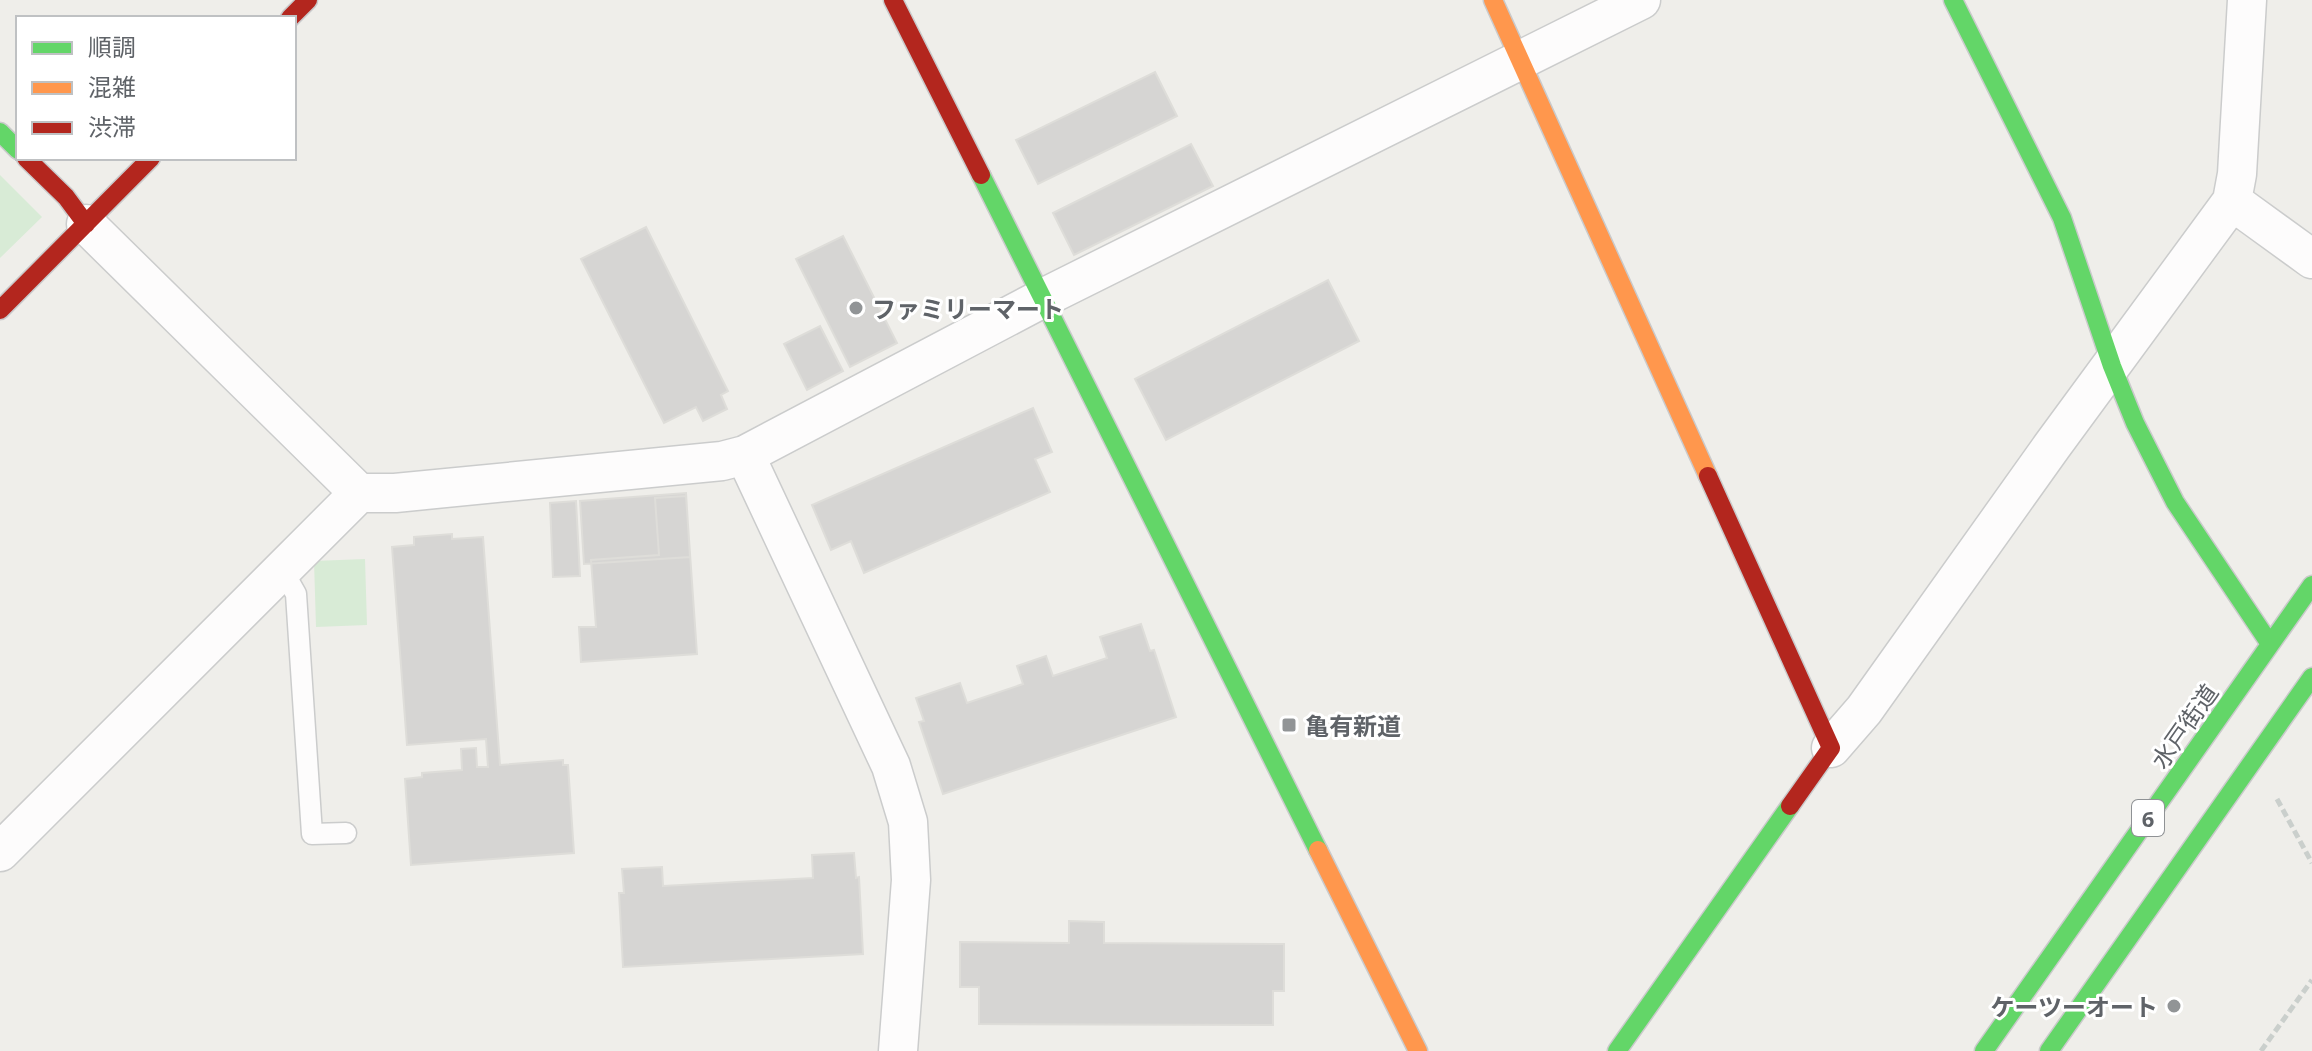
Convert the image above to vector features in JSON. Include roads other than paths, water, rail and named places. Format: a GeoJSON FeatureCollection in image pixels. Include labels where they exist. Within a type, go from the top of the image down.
{"type":"FeatureCollection","features":[{"type":"Feature","properties":{"kind":"main road"},"geometry":{"type":"LineString","coordinates":[[292,16],[308,0]]}},
{"type":"Feature","properties":{"kind":"main road"},"geometry":{"type":"LineString","coordinates":[[893,0],[1418,1051]]}},
{"type":"Feature","properties":{"kind":"main road"},"geometry":{"type":"LineString","coordinates":[[1493,0],[1831,748],[1617,1051]]}},
{"type":"Feature","properties":{"kind":"main road"},"geometry":{"type":"LineString","coordinates":[[1953,0],[2062,218],[2112,366],[2135,423],[2175,502],[2270,644]]}},
{"type":"Feature","properties":{"kind":"main road"},"geometry":{"type":"LineString","coordinates":[[0,132],[16,148]]}},
{"type":"Feature","properties":{"kind":"main road"},"geometry":{"type":"LineString","coordinates":[[28,160],[66,197],[86,224]]}},
{"type":"Feature","properties":{"kind":"main road"},"geometry":{"type":"LineString","coordinates":[[0,310],[149,160]]}},
{"type":"Feature","properties":{"kind":"main road","name":"水戸街道"},"geometry":{"type":"LineString","coordinates":[[1984,1051],[2312,585]]}},
{"type":"Feature","properties":{"kind":"main road","name":"6"},"geometry":{"type":"LineString","coordinates":[[2049,1051],[2312,677]]}},
{"type":"Feature","properties":{"kind":"street"},"geometry":{"type":"LineString","coordinates":[[0,852],[359,493],[427,490],[722,461],[745,455],[1043,298],[1641,0]]}},
{"type":"Feature","properties":{"kind":"street"},"geometry":{"type":"LineString","coordinates":[[1831,748],[1864,710],[2232,201],[2237,174],[2247,0]]}},
{"type":"Feature","properties":{"kind":"street"},"geometry":{"type":"LineString","coordinates":[[2232,201],[2312,259]]}},
{"type":"Feature","properties":{"kind":"street"},"geometry":{"type":"LineString","coordinates":[[86,224],[359,493]]}},
{"type":"Feature","properties":{"kind":"street"},"geometry":{"type":"LineString","coordinates":[[745,455],[891,766],[908,822],[911,880],[898,1051]]}},
{"type":"Feature","properties":{"kind":"lane"},"geometry":{"type":"LineString","coordinates":[[283,571],[296,594],[312,834],[346,833]]}},
{"type":"Feature","properties":{"kind":"place","name":"ファミリーマート"},"geometry":{"type":"Point","coordinates":[856,308]}},
{"type":"Feature","properties":{"kind":"place","name":"亀有新道"},"geometry":{"type":"Point","coordinates":[1289,725]}},
{"type":"Feature","properties":{"kind":"place","name":"ケーツーオート"},"geometry":{"type":"Point","coordinates":[2174,1006]}}]}
